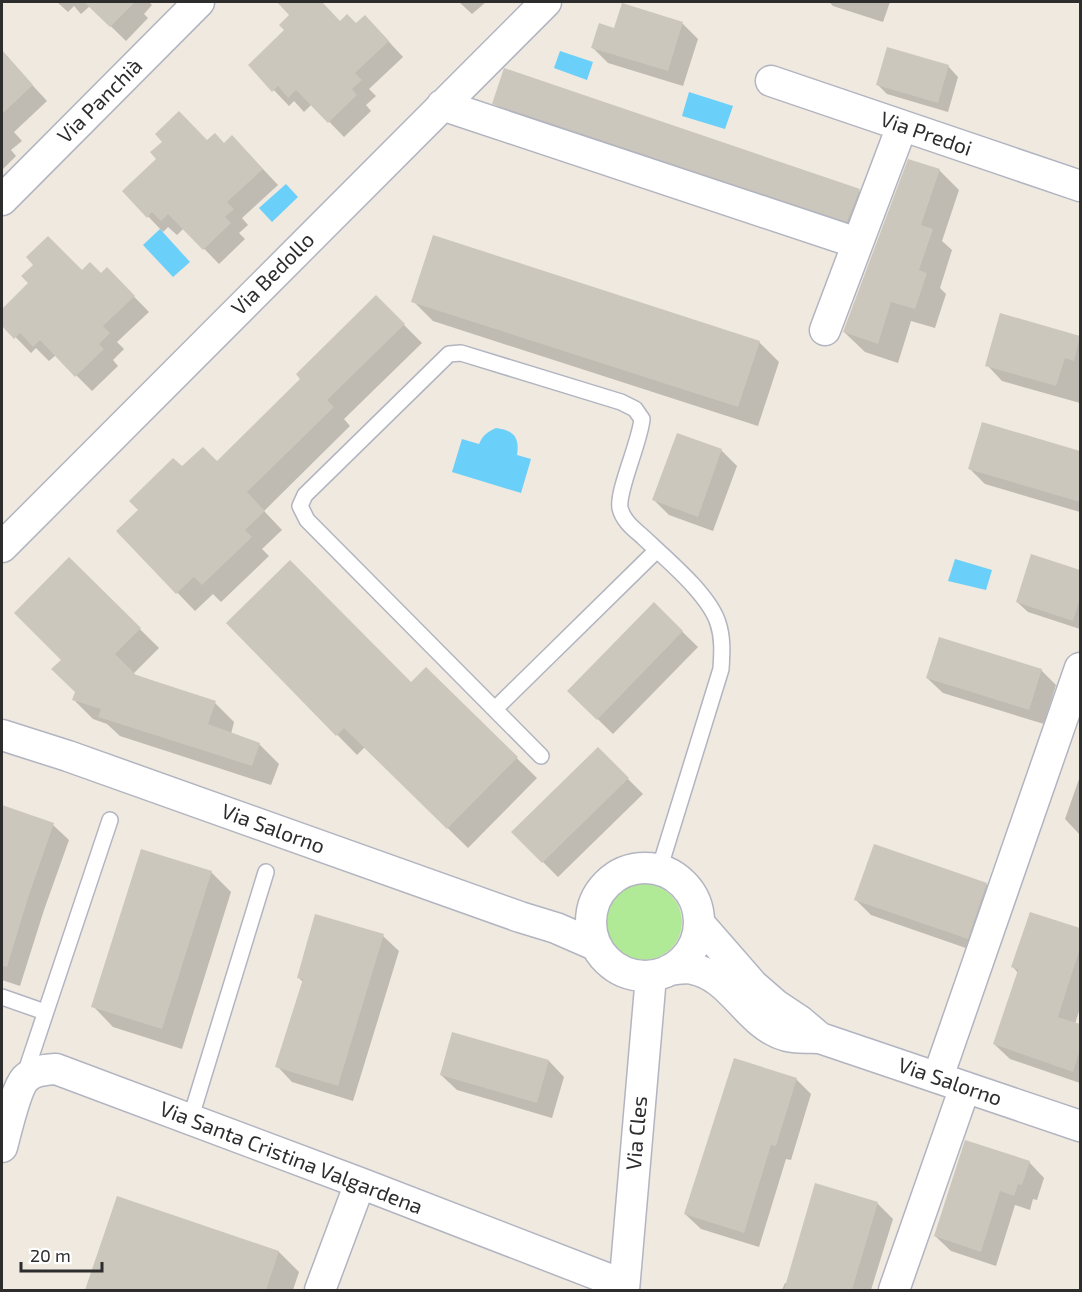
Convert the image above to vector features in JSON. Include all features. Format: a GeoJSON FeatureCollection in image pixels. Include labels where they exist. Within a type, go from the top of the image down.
{"type":"FeatureCollection","features":[{"type":"Feature","properties":{"kind":"street","name":"Via Panchià"},"geometry":{"type":"LineString","coordinates":[[2,200],[199,2]]}},
{"type":"Feature","properties":{"kind":"street","name":"Via Bedollo"},"geometry":{"type":"LineString","coordinates":[[2,547],[546,2]]}},
{"type":"Feature","properties":{"kind":"street","name":"Via Predoi"},"geometry":{"type":"LineString","coordinates":[[771,81],[1080,186]]}},
{"type":"Feature","properties":{"kind":"street"},"geometry":{"type":"LineString","coordinates":[[442,105],[857,243]]}},
{"type":"Feature","properties":{"kind":"street"},"geometry":{"type":"LineString","coordinates":[[825,330],[902,126]]}},
{"type":"Feature","properties":{"kind":"street"},"geometry":{"type":"LineString","coordinates":[[894,1290],[951,1082],[1080,668]]}},
{"type":"Feature","properties":{"kind":"street","name":"Via Salorno"},"geometry":{"type":"LineString","coordinates":[[2,716],[14,738],[556,928],[595,945]]}},
{"type":"Feature","properties":{"kind":"street"},"geometry":{"type":"LineString","coordinates":[[642,868],[659,870],[675,877],[688,889],[696,905],[699,923],[697,938],[691,951],[681,962],[660,973],[634,975],[618,970],[605,959],[595,945],[591,928],[592,910],[599,893],[610,880],[625,871],[642,868]]}},
{"type":"Feature","properties":{"kind":"street","name":"Via Salorno"},"geometry":{"type":"LineString","coordinates":[[520,917],[581,906],[599,893]]}},
{"type":"Feature","properties":{"kind":"street","name":"Via Salorno"},"geometry":{"type":"LineString","coordinates":[[699,923],[753,985],[820,1038]]}},
{"type":"Feature","properties":{"kind":"street","name":"Via Salorno"},"geometry":{"type":"LineString","coordinates":[[660,973],[692,968],[713,977],[760,1022],[788,1036],[820,1038],[1080,1126]]}},
{"type":"Feature","properties":{"kind":"street","name":"Via Cles"},"geometry":{"type":"LineString","coordinates":[[624,1288],[660,973]]}},
{"type":"Feature","properties":{"kind":"street","name":"Via Santa Cristina Valgardena"},"geometry":{"type":"LineString","coordinates":[[20,1088],[34,1072],[56,1070],[360,1183],[624,1288]]}},
{"type":"Feature","properties":{"kind":"street"},"geometry":{"type":"LineString","coordinates":[[2,1147],[20,1088]]}},
{"type":"Feature","properties":{"kind":"street"},"geometry":{"type":"LineString","coordinates":[[320,1290],[360,1183]]}},
{"type":"Feature","properties":{"kind":"lane"},"geometry":{"type":"LineString","coordinates":[[541,756],[307,520],[300,506],[305,495],[449,354],[461,352],[621,402],[635,409],[642,419],[641,432],[622,489],[620,507],[626,520],[684,576],[707,603],[718,622],[723,646],[721,669],[659,870]]}},
{"type":"Feature","properties":{"kind":"lane"},"geometry":{"type":"LineString","coordinates":[[495,709],[657,550]]}},
{"type":"Feature","properties":{"kind":"lane"},"geometry":{"type":"LineString","coordinates":[[20,1088],[110,820]]}},
{"type":"Feature","properties":{"kind":"lane"},"geometry":{"type":"LineString","coordinates":[[190,1120],[266,872]]}},
{"type":"Feature","properties":{"kind":"lane"},"geometry":{"type":"LineString","coordinates":[[2,997],[45,1012]]}},
{"type":"Feature","properties":{"kind":"green space"},"geometry":{"type":"Polygon","coordinates":[[[637,884],[651,884],[665,890],[676,901],[682,915],[679,937],[671,949],[651,960],[637,960],[623,954],[612,943],[606,929],[606,915],[612,901],[623,890],[637,884]]]}},
{"type":"Feature","properties":{"kind":"water"},"geometry":{"type":"Polygon","coordinates":[[[560,51],[593,62],[587,80],[554,68],[560,51]]]}},
{"type":"Feature","properties":{"kind":"water"},"geometry":{"type":"Polygon","coordinates":[[[689,92],[733,106],[725,129],[682,116],[689,92]]]}},
{"type":"Feature","properties":{"kind":"water"},"geometry":{"type":"Polygon","coordinates":[[[286,184],[298,197],[272,222],[259,208],[286,184]]]}},
{"type":"Feature","properties":{"kind":"water"},"geometry":{"type":"Polygon","coordinates":[[[160,229],[190,262],[173,277],[143,245],[160,229]]]}},
{"type":"Feature","properties":{"kind":"water"},"geometry":{"type":"Polygon","coordinates":[[[496,428],[514,436],[518,449],[517,455],[531,459],[521,493],[452,472],[462,439],[479,444],[486,434],[496,428]]]}},
{"type":"Feature","properties":{"kind":"water"},"geometry":{"type":"Polygon","coordinates":[[[955,559],[992,570],[986,590],[948,581],[955,559]]]}},
{"type":"Feature","properties":{"kind":"building"},"geometry":{"type":"Polygon","coordinates":[[[84,2],[135,2],[110,27],[84,2]]]}},
{"type":"Feature","properties":{"kind":"building"},"geometry":{"type":"Polygon","coordinates":[[[277,2],[322,2],[340,21],[347,14],[356,23],[365,15],[389,41],[355,73],[362,80],[352,89],[357,95],[328,123],[296,90],[288,98],[278,86],[272,92],[248,65],[284,30],[279,25],[289,15],[277,2]]]}},
{"type":"Feature","properties":{"kind":"building"},"geometry":{"type":"Polygon","coordinates":[[[622,3],[683,22],[668,71],[591,48],[599,23],[614,28],[622,3]]]}},
{"type":"Feature","properties":{"kind":"building"},"geometry":{"type":"Polygon","coordinates":[[[887,47],[949,65],[938,103],[876,85],[887,47]]]}},
{"type":"Feature","properties":{"kind":"building"},"geometry":{"type":"Polygon","coordinates":[[[2,50],[33,85],[2,114],[2,50]]]}},
{"type":"Feature","properties":{"kind":"building"},"geometry":{"type":"Polygon","coordinates":[[[504,68],[860,189],[847,222],[492,104],[504,68]]]}},
{"type":"Feature","properties":{"kind":"building"},"geometry":{"type":"Polygon","coordinates":[[[179,111],[207,140],[215,133],[224,143],[232,135],[263,169],[227,202],[234,209],[225,217],[231,223],[203,250],[168,214],[161,221],[152,212],[147,218],[122,191],[156,159],[150,152],[162,142],[155,134],[179,111]]]}},
{"type":"Feature","properties":{"kind":"building"},"geometry":{"type":"Polygon","coordinates":[[[908,159],[940,169],[921,225],[933,229],[919,270],[927,273],[915,309],[891,302],[878,344],[843,332],[908,159]]]}},
{"type":"Feature","properties":{"kind":"building"},"geometry":{"type":"Polygon","coordinates":[[[433,235],[760,341],[738,407],[411,302],[433,235]]]}},
{"type":"Feature","properties":{"kind":"building"},"geometry":{"type":"Polygon","coordinates":[[[48,236],[82,270],[90,262],[101,273],[107,267],[135,296],[103,326],[110,333],[99,344],[104,349],[75,377],[40,340],[33,347],[20,333],[14,339],[2,326],[2,309],[28,283],[21,276],[33,265],[26,257],[48,236]]]}},
{"type":"Feature","properties":{"kind":"building"},"geometry":{"type":"Polygon","coordinates":[[[376,295],[405,324],[327,400],[334,407],[247,492],[265,511],[245,530],[252,537],[202,585],[194,577],[176,594],[116,531],[138,510],[129,501],[173,458],[182,466],[203,447],[217,461],[300,379],[296,374],[376,295]]]}},
{"type":"Feature","properties":{"kind":"building"},"geometry":{"type":"Polygon","coordinates":[[[1000,313],[1080,336],[1074,361],[1065,358],[1056,386],[985,366],[1000,313]]]}},
{"type":"Feature","properties":{"kind":"building"},"geometry":{"type":"Polygon","coordinates":[[[982,422],[1080,451],[1080,502],[968,469],[982,422]]]}},
{"type":"Feature","properties":{"kind":"building"},"geometry":{"type":"Polygon","coordinates":[[[677,433],[722,449],[698,517],[652,500],[677,433]]]}},
{"type":"Feature","properties":{"kind":"building"},"geometry":{"type":"Polygon","coordinates":[[[1031,554],[1080,570],[1080,599],[1073,621],[1016,602],[1031,554]]]}},
{"type":"Feature","properties":{"kind":"building"},"geometry":{"type":"Polygon","coordinates":[[[69,557],[141,628],[115,654],[136,675],[216,701],[208,724],[260,743],[252,766],[98,717],[101,709],[72,700],[75,692],[51,669],[61,660],[14,613],[69,557]]]}},
{"type":"Feature","properties":{"kind":"building"},"geometry":{"type":"Polygon","coordinates":[[[290,560],[411,682],[426,667],[518,757],[447,829],[344,728],[336,736],[226,623],[290,560]]]}},
{"type":"Feature","properties":{"kind":"building"},"geometry":{"type":"Polygon","coordinates":[[[654,602],[683,631],[597,720],[567,691],[654,602]]]}},
{"type":"Feature","properties":{"kind":"building"},"geometry":{"type":"Polygon","coordinates":[[[939,637],[1042,669],[1029,710],[926,678],[939,637]]]}},
{"type":"Feature","properties":{"kind":"building"},"geometry":{"type":"Polygon","coordinates":[[[598,747],[629,778],[542,863],[511,832],[598,747]]]}},
{"type":"Feature","properties":{"kind":"building"},"geometry":{"type":"Polygon","coordinates":[[[2,805],[54,823],[7,967],[2,966],[2,805]]]}},
{"type":"Feature","properties":{"kind":"building"},"geometry":{"type":"Polygon","coordinates":[[[874,844],[987,883],[968,939],[854,900],[874,844]]]}},
{"type":"Feature","properties":{"kind":"building"},"geometry":{"type":"Polygon","coordinates":[[[141,849],[212,871],[162,1029],[91,1007],[141,849]]]}},
{"type":"Feature","properties":{"kind":"building"},"geometry":{"type":"Polygon","coordinates":[[[1030,912],[1080,928],[1080,948],[1058,1017],[1080,1024],[1080,1050],[1073,1072],[993,1044],[1018,970],[1011,967],[1030,912]]]}},
{"type":"Feature","properties":{"kind":"building"},"geometry":{"type":"Polygon","coordinates":[[[315,914],[384,934],[338,1086],[275,1067],[303,979],[297,978],[315,914]]]}},
{"type":"Feature","properties":{"kind":"building"},"geometry":{"type":"Polygon","coordinates":[[[452,1032],[549,1060],[537,1103],[440,1075],[452,1032]]]}},
{"type":"Feature","properties":{"kind":"building"},"geometry":{"type":"Polygon","coordinates":[[[734,1058],[797,1078],[776,1146],[771,1145],[744,1233],[684,1214],[734,1058]]]}},
{"type":"Feature","properties":{"kind":"building"},"geometry":{"type":"Polygon","coordinates":[[[965,1140],[1030,1161],[1022,1185],[1018,1184],[1014,1196],[1000,1191],[981,1252],[934,1236],[965,1140]]]}},
{"type":"Feature","properties":{"kind":"building"},"geometry":{"type":"Polygon","coordinates":[[[815,1183],[878,1202],[852,1290],[784,1290],[815,1183]]]}},
{"type":"Feature","properties":{"kind":"building"},"geometry":{"type":"Polygon","coordinates":[[[117,1196],[279,1251],[266,1290],[85,1290],[117,1196]]]}}]}
